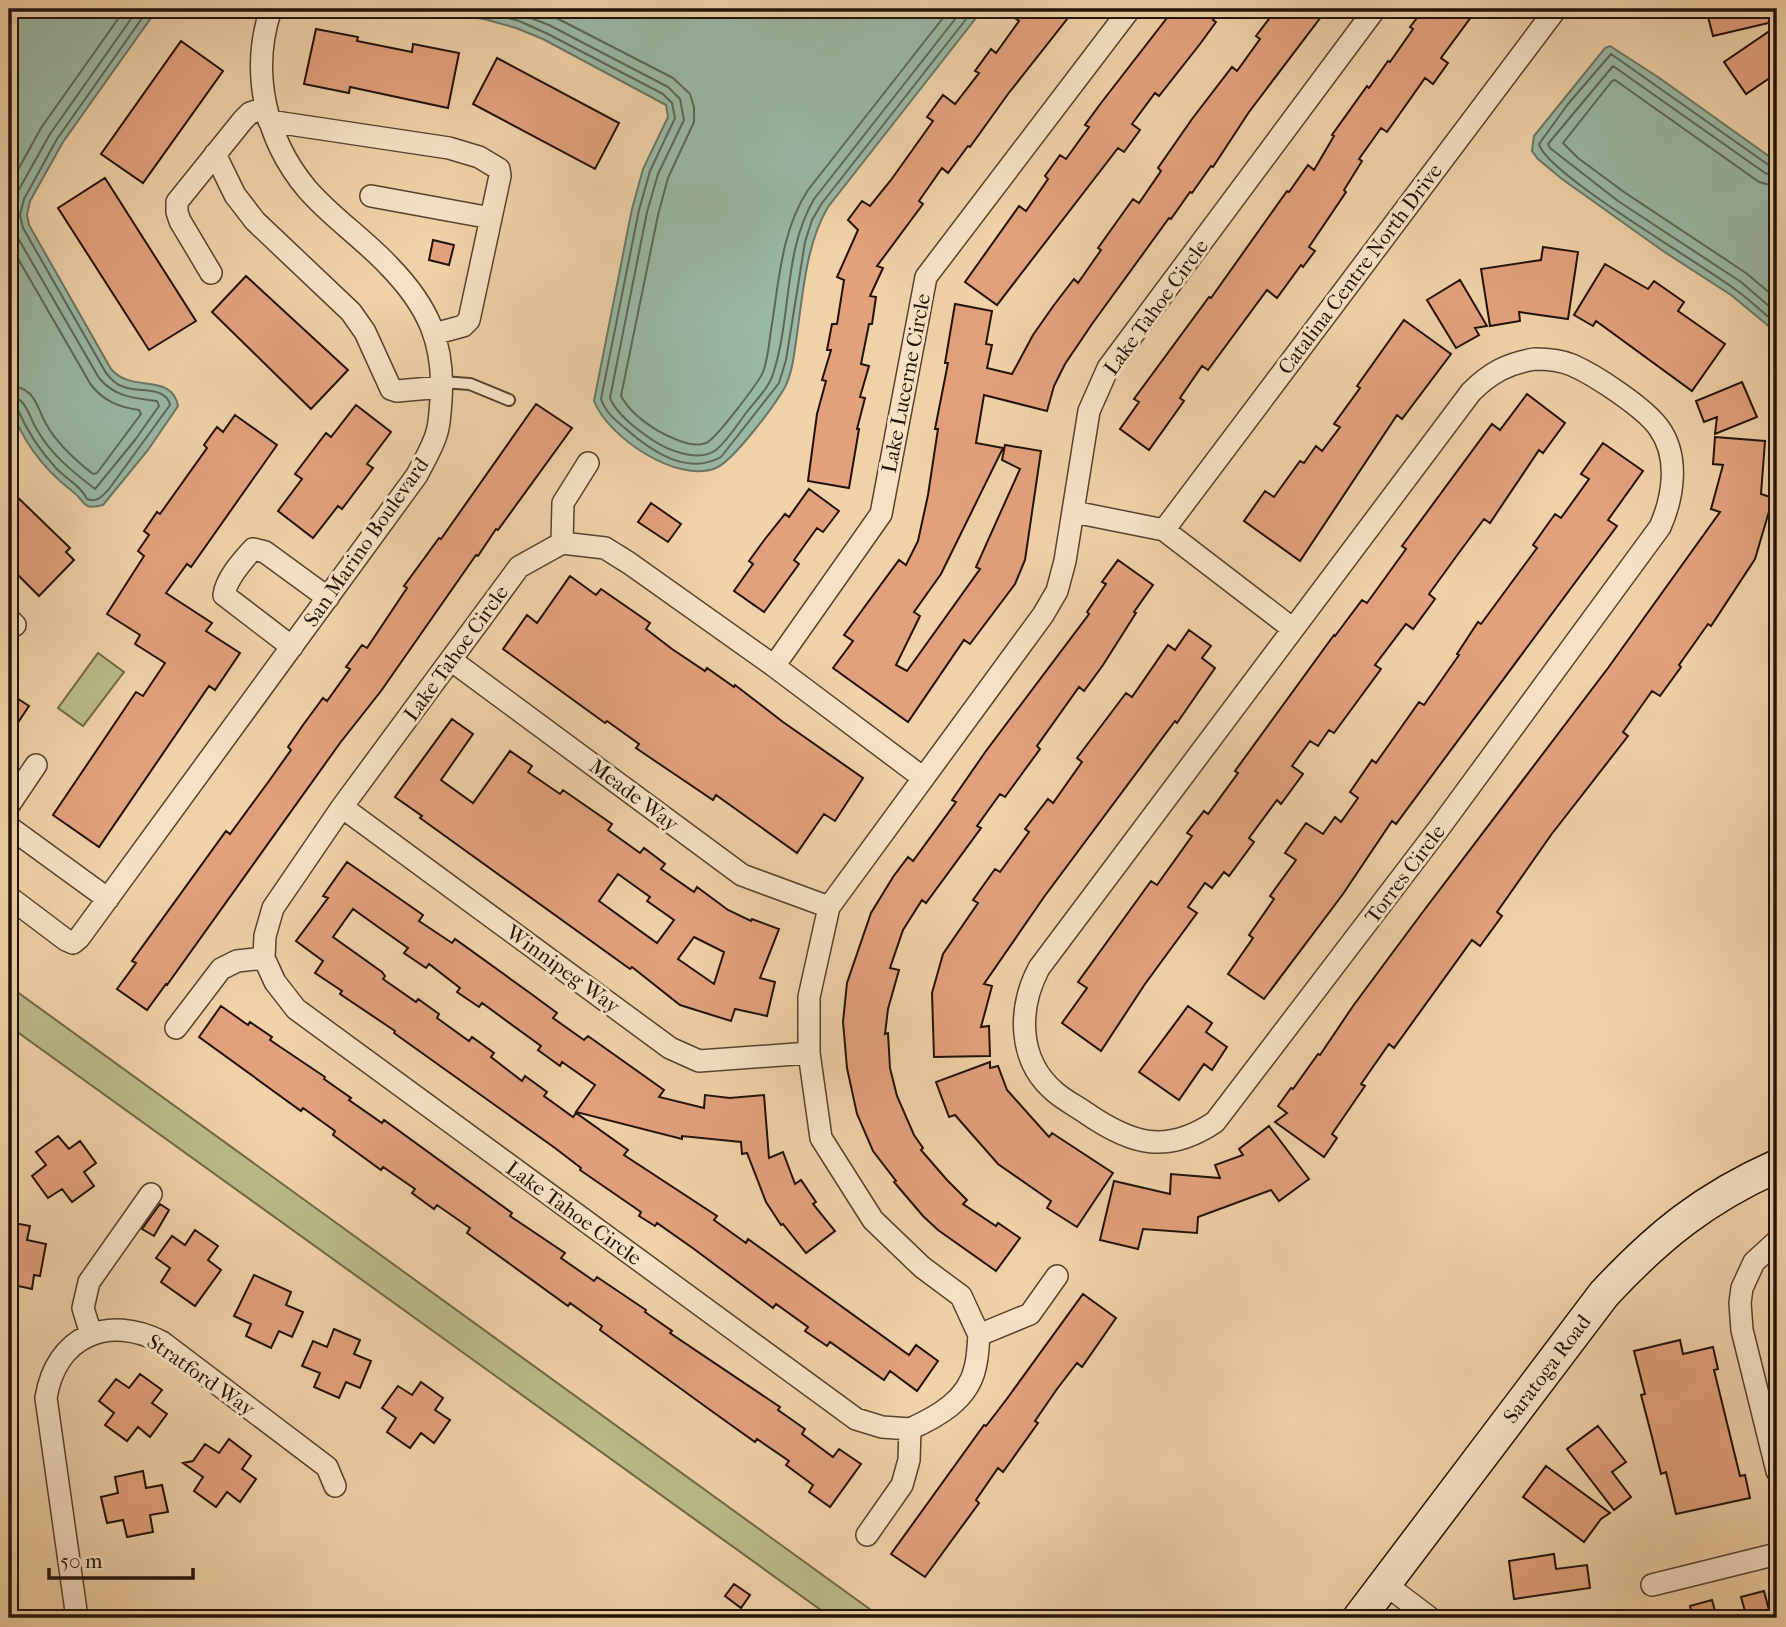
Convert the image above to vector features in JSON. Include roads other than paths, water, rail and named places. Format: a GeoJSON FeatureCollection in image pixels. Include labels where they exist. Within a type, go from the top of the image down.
{"type":"FeatureCollection","features":[{"type":"Feature","properties":{"kind":"street","name":"San Marino Boulevard"},"geometry":{"type":"LineString","coordinates":[[9,897],[66,940],[73,943],[79,938],[416,475],[438,432],[442,385],[438,348],[424,309],[388,265],[308,191],[276,142],[267,114],[261,62],[271,9]]}},
{"type":"Feature","properties":{"kind":"street","name":"Lake Lucerne Circle"},"geometry":{"type":"LineString","coordinates":[[775,666],[881,514],[926,277],[1130,9]]}},
{"type":"Feature","properties":{"kind":"street","name":"Lake Tahoe Circle"},"geometry":{"type":"LineString","coordinates":[[979,1335],[961,1296],[922,1267],[873,1220],[821,1138],[808,1053],[809,997],[829,906],[1043,615],[1057,591],[1065,561],[1089,411],[1108,368],[1375,9]]}},
{"type":"Feature","properties":{"kind":"street","name":"Catalina Centre North Drive"},"geometry":{"type":"LineString","coordinates":[[1164,530],[1556,9]]}},
{"type":"Feature","properties":{"kind":"street"},"geometry":{"type":"LineString","coordinates":[[211,273],[180,221],[177,202],[250,113],[449,148],[491,162],[499,169],[500,176],[469,320],[463,326],[434,334]]}},
{"type":"Feature","properties":{"kind":"street"},"geometry":{"type":"LineString","coordinates":[[215,153],[235,195],[255,221],[351,312],[365,332],[391,389],[397,391],[442,385]]}},
{"type":"Feature","properties":{"kind":"street"},"geometry":{"type":"LineString","coordinates":[[372,196],[491,218]]}},
{"type":"Feature","properties":{"kind":"street","name":"Torres Circle"},"geometry":{"type":"LineString","coordinates":[[1535,359],[1571,364],[1613,389],[1660,428],[1668,447],[1672,468],[1668,509],[1660,527],[1432,838],[1236,1097],[1214,1122],[1199,1133],[1180,1140],[1151,1142],[1123,1136],[1054,1091],[1041,1076],[1028,1051],[1023,1022],[1030,985],[1039,968],[1293,629],[1471,391],[1499,369],[1535,359]]}},
{"type":"Feature","properties":{"kind":"street"},"geometry":{"type":"LineString","coordinates":[[588,463],[563,503],[562,543],[605,548],[775,666],[922,777]]}},
{"type":"Feature","properties":{"kind":"street"},"geometry":{"type":"LineString","coordinates":[[1073,512],[1164,530],[1293,629]]}},
{"type":"Feature","properties":{"kind":"street","name":"Lake Tahoe Circle"},"geometry":{"type":"LineString","coordinates":[[562,543],[519,567],[342,807],[273,908],[265,936],[264,958],[275,982],[296,1009],[856,1419],[882,1427],[910,1429]]}},
{"type":"Feature","properties":{"kind":"street"},"geometry":{"type":"LineString","coordinates":[[292,647],[224,596],[227,583],[248,554],[253,549],[265,552],[328,598]]}},
{"type":"Feature","properties":{"kind":"street","name":"Meade Way"},"geometry":{"type":"LineString","coordinates":[[451,660],[742,875],[829,906]]}},
{"type":"Feature","properties":{"kind":"street"},"geometry":{"type":"LineString","coordinates":[[9,805],[36,765]]}},
{"type":"Feature","properties":{"kind":"street","name":"Winnipeg Way"},"geometry":{"type":"LineString","coordinates":[[342,807],[670,1048],[699,1061],[808,1053]]}},
{"type":"Feature","properties":{"kind":"street"},"geometry":{"type":"LineString","coordinates":[[9,827],[108,899]]}},
{"type":"Feature","properties":{"kind":"street"},"geometry":{"type":"LineString","coordinates":[[176,1028],[221,969],[237,961],[264,958]]}},
{"type":"Feature","properties":{"kind":"street","name":"Saratoga Road"},"geometry":{"type":"LineString","coordinates":[[1366,1616],[1385,1584],[1605,1294],[1638,1257],[1676,1224],[1717,1196],[1777,1166]]}},
{"type":"Feature","properties":{"kind":"street"},"geometry":{"type":"LineString","coordinates":[[77,1618],[46,1398],[48,1384],[60,1359],[69,1349],[91,1334],[83,1308],[89,1282],[151,1194]]}},
{"type":"Feature","properties":{"kind":"street"},"geometry":{"type":"LineString","coordinates":[[1777,1241],[1754,1262],[1740,1303],[1742,1331],[1777,1471]]}},
{"type":"Feature","properties":{"kind":"street"},"geometry":{"type":"LineString","coordinates":[[867,1535],[902,1485],[909,1460],[910,1429],[932,1419],[957,1401],[975,1370],[979,1335],[1030,1314],[1057,1276]]}},
{"type":"Feature","properties":{"kind":"street","name":"Stratford Way"},"geometry":{"type":"LineString","coordinates":[[91,1334],[120,1329],[142,1333],[162,1342],[327,1467],[335,1486]]}},
{"type":"Feature","properties":{"kind":"street"},"geometry":{"type":"LineString","coordinates":[[1652,1585],[1777,1554]]}},
{"type":"Feature","properties":{"kind":"street"},"geometry":{"type":"LineString","coordinates":[[1385,1584],[1430,1618]]}},
{"type":"Feature","properties":{"kind":"lane"},"geometry":{"type":"LineString","coordinates":[[442,385],[470,384],[509,400]]}},
{"type":"Feature","properties":{"kind":"water"},"geometry":{"type":"Polygon","coordinates":[[[9,9],[164,9],[151,18],[63,142],[30,201],[27,215],[29,225],[111,369],[129,381],[168,389],[178,406],[148,450],[103,505],[96,507],[87,506],[42,463],[26,441],[9,403],[9,9]]]}},
{"type":"Feature","properties":{"kind":"water"},"geometry":{"type":"Polygon","coordinates":[[[412,9],[983,9],[828,207],[814,238],[793,358],[785,387],[764,418],[724,463],[716,468],[700,471],[682,469],[646,454],[613,429],[594,401],[632,209],[643,169],[668,117],[666,105],[543,39],[516,28],[484,19],[412,9]]]}},
{"type":"Feature","properties":{"kind":"water"},"geometry":{"type":"Polygon","coordinates":[[[1610,46],[1777,162],[1777,333],[1731,295],[1663,251],[1562,179],[1532,151],[1534,136],[1605,48],[1610,46]]]}}]}
